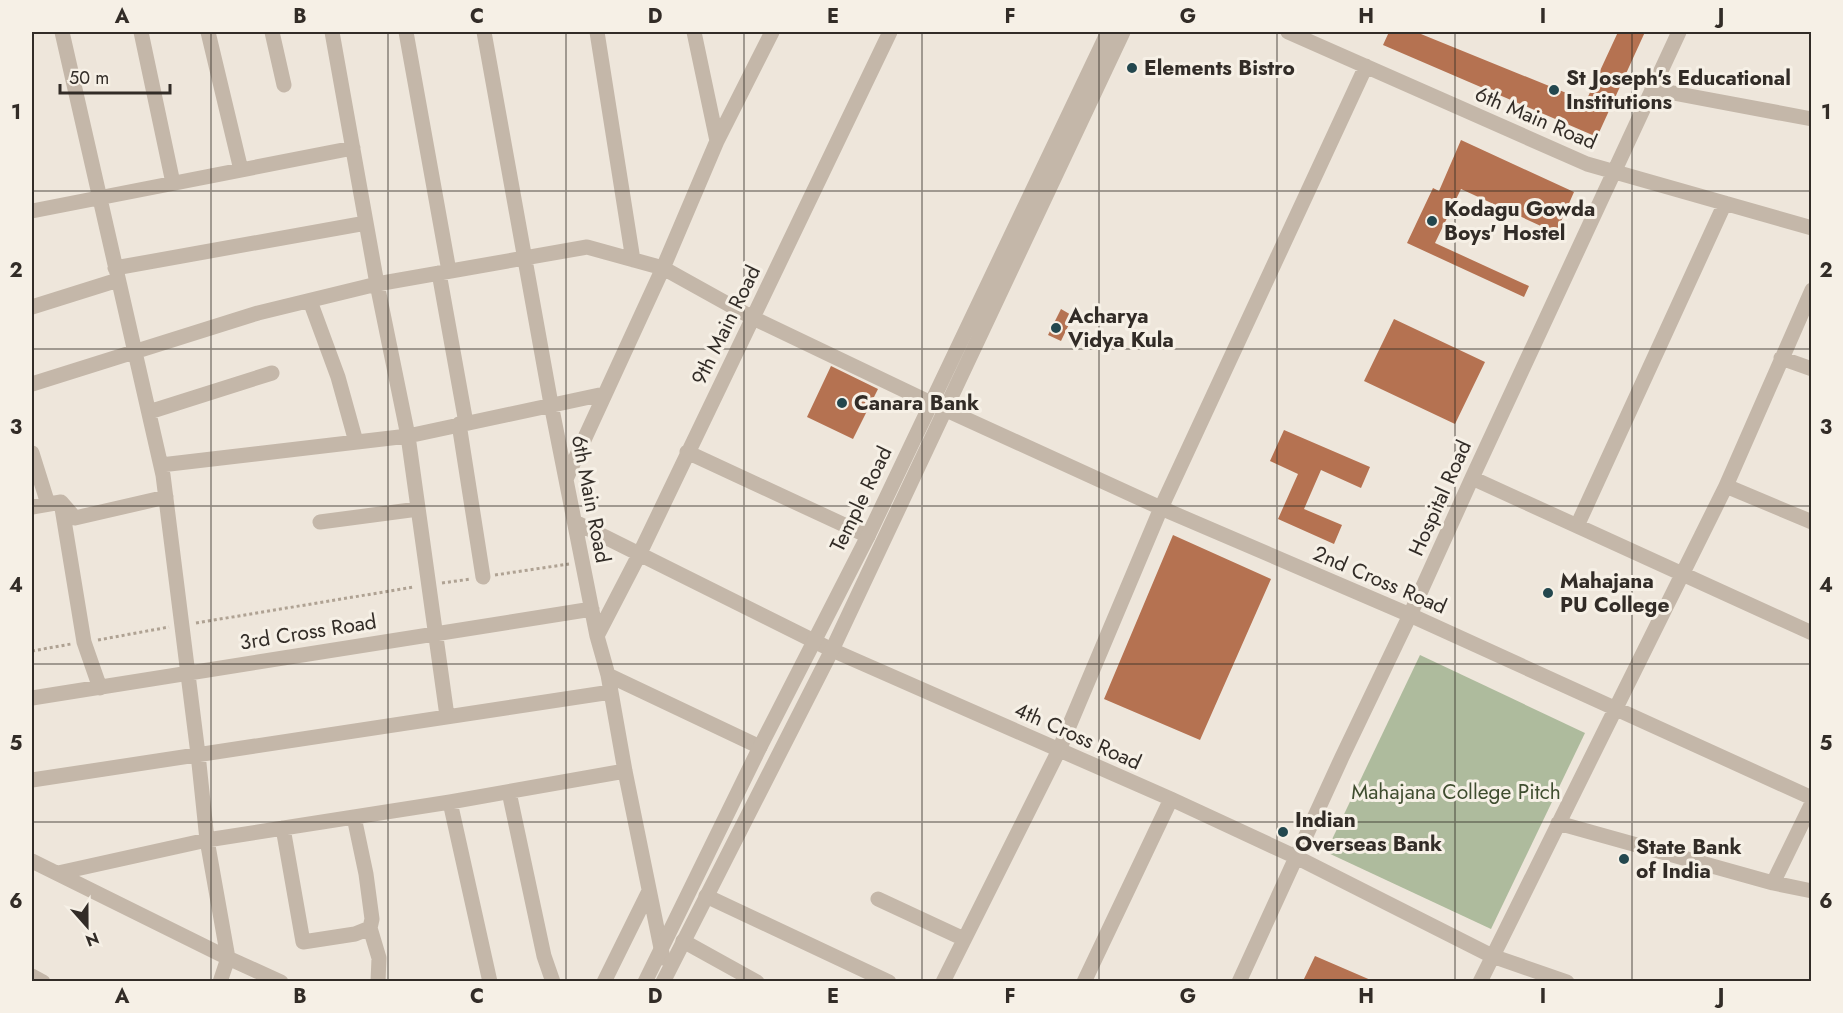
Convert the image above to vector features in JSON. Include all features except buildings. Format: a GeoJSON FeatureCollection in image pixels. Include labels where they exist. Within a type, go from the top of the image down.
{"type":"FeatureCollection","features":[{"type":"Feature","properties":{"kind":"street"},"geometry":{"type":"LineString","coordinates":[[62,32],[161,465],[207,840],[228,958],[220,981]]}},
{"type":"Feature","properties":{"kind":"street"},"geometry":{"type":"LineString","coordinates":[[141,32],[173,183]]}},
{"type":"Feature","properties":{"kind":"street"},"geometry":{"type":"LineString","coordinates":[[208,32],[241,170]]}},
{"type":"Feature","properties":{"kind":"street"},"geometry":{"type":"LineString","coordinates":[[272,32],[284,86]]}},
{"type":"Feature","properties":{"kind":"street"},"geometry":{"type":"LineString","coordinates":[[332,32],[377,284],[408,436],[447,716]]}},
{"type":"Feature","properties":{"kind":"street"},"geometry":{"type":"LineString","coordinates":[[406,32],[444,272],[483,577]]}},
{"type":"Feature","properties":{"kind":"street","name":"6th Main Road"},"geometry":{"type":"LineString","coordinates":[[484,32],[551,404],[597,636],[608,675],[665,977]]}},
{"type":"Feature","properties":{"kind":"street"},"geometry":{"type":"LineString","coordinates":[[597,32],[633,260]]}},
{"type":"Feature","properties":{"kind":"street"},"geometry":{"type":"LineString","coordinates":[[694,32],[717,141]]}},
{"type":"Feature","properties":{"kind":"street"},"geometry":{"type":"LineString","coordinates":[[566,479],[663,268],[717,141],[771,32]]}},
{"type":"Feature","properties":{"kind":"street","name":"9th Main Road"},"geometry":{"type":"LineString","coordinates":[[597,636],[639,555],[890,32]]}},
{"type":"Feature","properties":{"kind":"street","name":"Temple Road"},"geometry":{"type":"LineString","coordinates":[[645,981],[813,641],[868,536],[1108,32]]}},
{"type":"Feature","properties":{"kind":"street","name":"Temple Road"},"geometry":{"type":"LineString","coordinates":[[665,977],[832,650],[1123,32]]}},
{"type":"Feature","properties":{"kind":"street","name":"6th Main Road"},"geometry":{"type":"LineString","coordinates":[[1288,32],[1587,164],[1812,228]]}},
{"type":"Feature","properties":{"kind":"street","name":"Hospital Road"},"geometry":{"type":"LineString","coordinates":[[1239,981],[1679,32]]}},
{"type":"Feature","properties":{"kind":"street"},"geometry":{"type":"LineString","coordinates":[[943,981],[1059,750],[1161,508],[1366,66]]}},
{"type":"Feature","properties":{"kind":"street"},"geometry":{"type":"LineString","coordinates":[[1652,89],[1812,119]]}},
{"type":"Feature","properties":{"kind":"street"},"geometry":{"type":"LineString","coordinates":[[32,211],[353,148]]}},
{"type":"Feature","properties":{"kind":"street"},"geometry":{"type":"LineString","coordinates":[[1577,526],[1725,203]]}},
{"type":"Feature","properties":{"kind":"street"},"geometry":{"type":"LineString","coordinates":[[32,307],[116,274],[366,223]]}},
{"type":"Feature","properties":{"kind":"street","name":"2nd Cross Road"},"geometry":{"type":"LineString","coordinates":[[32,384],[258,313],[377,284],[587,247],[663,268],[753,318],[931,403],[1161,508],[1410,615],[1812,798]]}},
{"type":"Feature","properties":{"kind":"street"},"geometry":{"type":"LineString","coordinates":[[1480,981],[1726,486],[1812,290]]}},
{"type":"Feature","properties":{"kind":"street"},"geometry":{"type":"LineString","coordinates":[[310,301],[338,376],[356,442]]}},
{"type":"Feature","properties":{"kind":"street"},"geometry":{"type":"LineString","coordinates":[[1781,358],[1812,369]]}},
{"type":"Feature","properties":{"kind":"street"},"geometry":{"type":"LineString","coordinates":[[148,412],[272,373]]}},
{"type":"Feature","properties":{"kind":"street"},"geometry":{"type":"LineString","coordinates":[[161,465],[408,436],[604,394]]}},
{"type":"Feature","properties":{"kind":"street"},"geometry":{"type":"LineString","coordinates":[[687,452],[868,536]]}},
{"type":"Feature","properties":{"kind":"street"},"geometry":{"type":"LineString","coordinates":[[32,453],[54,503],[84,642],[100,688]]}},
{"type":"Feature","properties":{"kind":"street"},"geometry":{"type":"LineString","coordinates":[[1472,478],[1812,633]]}},
{"type":"Feature","properties":{"kind":"street"},"geometry":{"type":"LineString","coordinates":[[1726,486],[1812,522]]}},
{"type":"Feature","properties":{"kind":"street"},"geometry":{"type":"LineString","coordinates":[[32,507],[54,503],[75,518],[166,496]]}},
{"type":"Feature","properties":{"kind":"street"},"geometry":{"type":"LineString","coordinates":[[320,522],[418,509]]}},
{"type":"Feature","properties":{"kind":"street","name":"4th Cross Road"},"geometry":{"type":"LineString","coordinates":[[575,522],[832,650],[1171,799],[1296,857],[1492,956],[1567,981]]}},
{"type":"Feature","properties":{"kind":"street","name":"3rd Cross Road"},"geometry":{"type":"LineString","coordinates":[[32,698],[592,609]]}},
{"type":"Feature","properties":{"kind":"street"},"geometry":{"type":"LineString","coordinates":[[608,675],[760,747]]}},
{"type":"Feature","properties":{"kind":"street"},"geometry":{"type":"LineString","coordinates":[[32,780],[611,692]]}},
{"type":"Feature","properties":{"kind":"street"},"geometry":{"type":"LineString","coordinates":[[58,873],[207,840],[450,802],[625,771]]}},
{"type":"Feature","properties":{"kind":"street"},"geometry":{"type":"LineString","coordinates":[[509,792],[544,956],[553,981]]}},
{"type":"Feature","properties":{"kind":"street"},"geometry":{"type":"LineString","coordinates":[[1084,981],[1171,799]]}},
{"type":"Feature","properties":{"kind":"street"},"geometry":{"type":"LineString","coordinates":[[450,802],[490,981]]}},
{"type":"Feature","properties":{"kind":"street"},"geometry":{"type":"LineString","coordinates":[[1773,883],[1812,803]]}},
{"type":"Feature","properties":{"kind":"street"},"geometry":{"type":"LineString","coordinates":[[354,817],[366,874],[372,919],[370,928],[379,958],[378,981]]}},
{"type":"Feature","properties":{"kind":"street"},"geometry":{"type":"LineString","coordinates":[[1558,823],[1773,883],[1812,891]]}},
{"type":"Feature","properties":{"kind":"street"},"geometry":{"type":"LineString","coordinates":[[283,828],[303,942],[355,934],[370,928]]}},
{"type":"Feature","properties":{"kind":"street"},"geometry":{"type":"LineString","coordinates":[[32,861],[228,958],[281,981]]}},
{"type":"Feature","properties":{"kind":"street"},"geometry":{"type":"LineString","coordinates":[[604,981],[649,891]]}},
{"type":"Feature","properties":{"kind":"street"},"geometry":{"type":"LineString","coordinates":[[706,896],[889,981]]}},
{"type":"Feature","properties":{"kind":"street"},"geometry":{"type":"LineString","coordinates":[[878,898],[964,939]]}},
{"type":"Feature","properties":{"kind":"street"},"geometry":{"type":"LineString","coordinates":[[683,941],[757,981]]}},
{"type":"Feature","properties":{"kind":"street"},"geometry":{"type":"LineString","coordinates":[[32,976],[43,981]]}},
{"type":"Feature","properties":{"kind":"path"},"geometry":{"type":"LineString","coordinates":[[32,651],[429,585],[583,562]]}},
{"type":"Feature","properties":{"kind":"green space","name":"Mahajana College Pitch"},"geometry":{"type":"Polygon","coordinates":[[[1420,655],[1585,733],[1491,929],[1326,852],[1420,655]]]}},
{"type":"Feature","properties":{"kind":"place","name":"Elements Bistro"},"geometry":{"type":"Point","coordinates":[1132,68]}},
{"type":"Feature","properties":{"kind":"place","name":"St Joseph's Educational Institutions"},"geometry":{"type":"Point","coordinates":[1554,90]}},
{"type":"Feature","properties":{"kind":"place","name":"Kodagu Gowda Boys' Hostel"},"geometry":{"type":"Point","coordinates":[1432,221]}},
{"type":"Feature","properties":{"kind":"place","name":"Acharya Vidya Kula"},"geometry":{"type":"Point","coordinates":[1056,328]}},
{"type":"Feature","properties":{"kind":"place","name":"Canara Bank"},"geometry":{"type":"Point","coordinates":[842,403]}},
{"type":"Feature","properties":{"kind":"place","name":"Mahajana PU College"},"geometry":{"type":"Point","coordinates":[1548,593]}},
{"type":"Feature","properties":{"kind":"place","name":"Indian Overseas Bank"},"geometry":{"type":"Point","coordinates":[1283,832]}},
{"type":"Feature","properties":{"kind":"place","name":"State Bank of India"},"geometry":{"type":"Point","coordinates":[1624,859]}}]}
